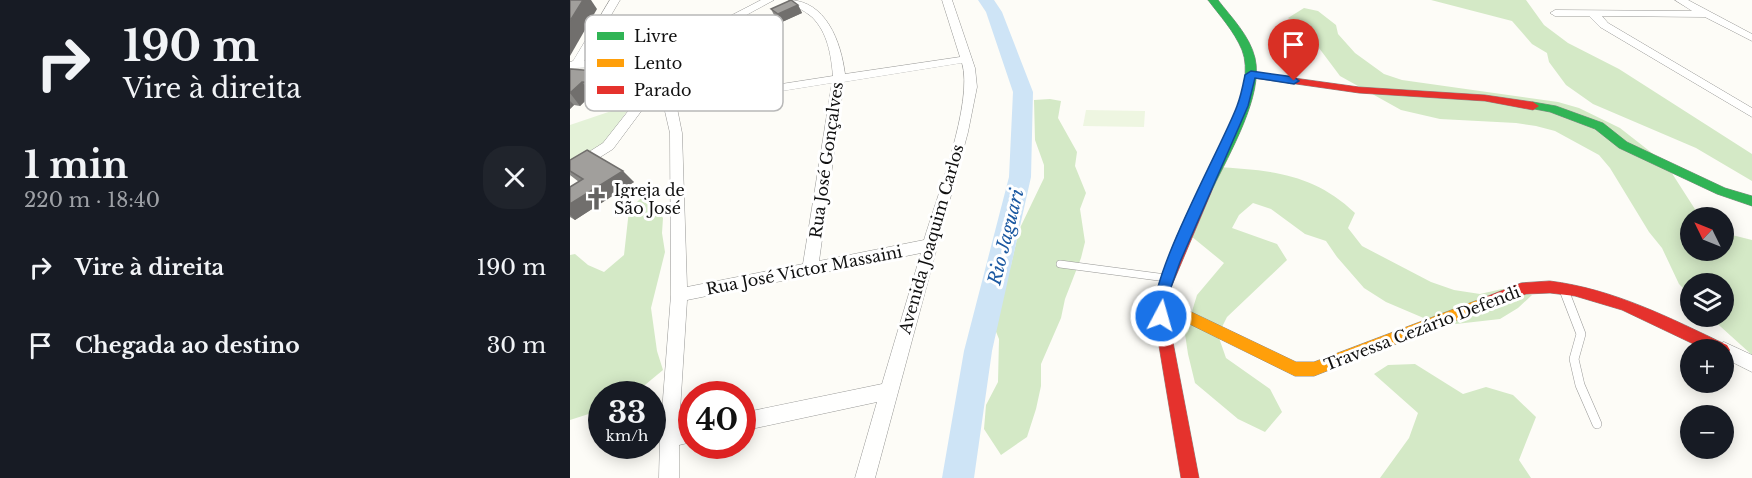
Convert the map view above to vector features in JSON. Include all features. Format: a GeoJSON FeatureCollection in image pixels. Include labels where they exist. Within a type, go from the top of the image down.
{"type":"FeatureCollection","features":[{"type":"Feature","properties":{"kind":"street"},"geometry":{"type":"LineString","coordinates":[[605,15],[615,0]]}},
{"type":"Feature","properties":{"kind":"street"},"geometry":{"type":"LineString","coordinates":[[740,15],[769,0]]}},
{"type":"Feature","properties":{"kind":"street","name":"Rua José Gonçalves"},"geometry":{"type":"LineString","coordinates":[[793,0],[806,6],[827,27],[837,52],[839,77],[810,267]]}},
{"type":"Feature","properties":{"kind":"street","name":"Avenida Joaquim Carlos"},"geometry":{"type":"LineString","coordinates":[[865,478],[964,121],[971,87],[966,59],[947,0]]}},
{"type":"Feature","properties":{"kind":"street"},"geometry":{"type":"LineString","coordinates":[[1190,478],[1161,316],[1163,290],[1243,106],[1251,75],[1251,61],[1244,44],[1213,0]]}},
{"type":"Feature","properties":{"kind":"street"},"geometry":{"type":"LineString","coordinates":[[1680,0],[1752,38]]}},
{"type":"Feature","properties":{"kind":"street"},"geometry":{"type":"LineString","coordinates":[[1555,13],[1706,14]]}},
{"type":"Feature","properties":{"kind":"street"},"geometry":{"type":"LineString","coordinates":[[1593,14],[1604,25],[1752,113]]}},
{"type":"Feature","properties":{"kind":"street"},"geometry":{"type":"LineString","coordinates":[[574,64],[585,47]]}},
{"type":"Feature","properties":{"kind":"street"},"geometry":{"type":"LineString","coordinates":[[783,86],[966,59]]}},
{"type":"Feature","properties":{"kind":"street"},"geometry":{"type":"LineString","coordinates":[[1251,75],[1359,90],[1485,98],[1552,109],[1599,126],[1623,145],[1721,191],[1752,201]]}},
{"type":"Feature","properties":{"kind":"street"},"geometry":{"type":"LineString","coordinates":[[570,171],[608,146],[634,111]]}},
{"type":"Feature","properties":{"kind":"street"},"geometry":{"type":"LineString","coordinates":[[669,478],[669,438],[679,295],[676,133],[671,111]]}},
{"type":"Feature","properties":{"kind":"street","name":"Rua José Victor Massaini"},"geometry":{"type":"LineString","coordinates":[[679,295],[810,267],[930,245]]}},
{"type":"Feature","properties":{"kind":"street","name":"Travessa Cezário Defendi"},"geometry":{"type":"LineString","coordinates":[[1162,304],[1295,369],[1314,369],[1526,288],[1563,289],[1585,293],[1700,339]]}},
{"type":"Feature","properties":{"kind":"street","name":"Travessa Cezário Defendi"},"geometry":{"type":"LineString","coordinates":[[1734,355],[1752,364]]}},
{"type":"Feature","properties":{"kind":"street"},"geometry":{"type":"LineString","coordinates":[[756,419],[888,391]]}},
{"type":"Feature","properties":{"kind":"street"},"geometry":{"type":"LineString","coordinates":[[669,438],[678,436]]}},
{"type":"Feature","properties":{"kind":"lane"},"geometry":{"type":"LineString","coordinates":[[1060,264],[1167,279]]}},
{"type":"Feature","properties":{"kind":"lane"},"geometry":{"type":"LineString","coordinates":[[1563,289],[1581,334],[1574,359],[1580,385],[1597,424]]}},
{"type":"Feature","properties":{"kind":"green space"},"geometry":{"type":"Polygon","coordinates":[[[1431,0],[1526,0],[1544,25],[1568,43],[1619,69],[1752,154],[1752,181],[1696,148],[1593,104],[1566,85],[1549,62],[1547,53],[1532,44],[1512,21],[1431,0]]]}},
{"type":"Feature","properties":{"kind":"green space"},"geometry":{"type":"Polygon","coordinates":[[[1304,8],[1318,11],[1336,25],[1338,34],[1355,53],[1384,74],[1402,80],[1558,102],[1579,108],[1620,128],[1666,164],[1694,207],[1680,207],[1680,261],[1734,261],[1734,236],[1752,240],[1752,355],[1721,327],[1734,327],[1734,273],[1680,273],[1680,285],[1662,248],[1649,232],[1610,168],[1599,155],[1555,131],[1536,126],[1440,119],[1401,110],[1340,76],[1304,28],[1288,18],[1304,8]]]}},
{"type":"Feature","properties":{"kind":"green space"},"geometry":{"type":"Polygon","coordinates":[[[1034,100],[1061,101],[1058,118],[1077,152],[1075,166],[1086,193],[1080,209],[1085,242],[1065,299],[1061,318],[1041,364],[1041,386],[1027,437],[1001,455],[984,429],[986,405],[998,382],[999,339],[992,322],[1011,265],[1019,230],[1044,178],[1044,165],[1035,140],[1034,100]]]}},
{"type":"Feature","properties":{"kind":"green space"},"geometry":{"type":"Polygon","coordinates":[[[1086,110],[1145,111],[1144,127],[1083,126],[1086,110]]]}},
{"type":"Feature","properties":{"kind":"green space"},"geometry":{"type":"Polygon","coordinates":[[[611,111],[627,111],[602,147],[570,164],[570,125],[611,111]]]}},
{"type":"Feature","properties":{"kind":"green space"},"geometry":{"type":"Polygon","coordinates":[[[1215,167],[1272,172],[1290,176],[1323,189],[1355,213],[1348,228],[1362,246],[1431,282],[1454,290],[1480,294],[1502,289],[1532,295],[1518,308],[1500,319],[1456,324],[1433,322],[1386,302],[1364,288],[1326,241],[1305,234],[1271,209],[1253,203],[1239,215],[1232,228],[1277,244],[1287,260],[1227,317],[1218,335],[1226,358],[1270,389],[1282,412],[1265,432],[1238,419],[1195,383],[1188,354],[1185,334],[1197,295],[1224,263],[1191,236],[1215,167]]]}},
{"type":"Feature","properties":{"kind":"green space"},"geometry":{"type":"Polygon","coordinates":[[[645,194],[663,218],[662,233],[665,252],[651,308],[657,351],[663,370],[650,381],[588,381],[588,414],[570,420],[570,255],[575,254],[588,265],[604,272],[624,255],[629,210],[645,194]]]}},
{"type":"Feature","properties":{"kind":"green space"},"geometry":{"type":"Polygon","coordinates":[[[1415,364],[1463,394],[1486,387],[1513,395],[1536,417],[1519,460],[1531,478],[1380,478],[1409,438],[1418,413],[1374,374],[1388,365],[1415,364]]]}},
{"type":"Feature","properties":{"kind":"building"},"geometry":{"type":"Polygon","coordinates":[[[570,0],[583,0],[570,21],[570,0]]]}},
{"type":"Feature","properties":{"kind":"building"},"geometry":{"type":"Polygon","coordinates":[[[791,0],[798,5],[778,14],[771,9],[791,0]]]}},
{"type":"Feature","properties":{"kind":"building"},"geometry":{"type":"Polygon","coordinates":[[[570,69],[585,70],[585,82],[582,82],[570,93],[570,69]]]}},
{"type":"Feature","properties":{"kind":"building"},"geometry":{"type":"Polygon","coordinates":[[[587,150],[623,171],[570,204],[570,187],[583,179],[570,171],[570,160],[587,150]]]}},
{"type":"Feature","properties":{"kind":"waterway","name":"Rio Jaguari"},"geometry":{"type":"LineString","coordinates":[[958,478],[978,351],[1020,177],[1023,92],[994,12],[986,0]]}},
{"type":"Feature","properties":{"kind":"traffic: fast"},"geometry":{"type":"LineString","coordinates":[[1207,188],[1237,123],[1249,86],[1251,71],[1250,58],[1244,42],[1213,0]]}},
{"type":"Feature","properties":{"kind":"traffic: fast"},"geometry":{"type":"LineString","coordinates":[[1533,106],[1552,109],[1599,126],[1623,145],[1721,191],[1752,201]]}},
{"type":"Feature","properties":{"kind":"traffic: slow"},"geometry":{"type":"LineString","coordinates":[[1162,304],[1295,369],[1314,369],[1483,304]]}},
{"type":"Feature","properties":{"kind":"traffic: jam"},"geometry":{"type":"LineString","coordinates":[[1251,75],[1359,90],[1485,98],[1533,106]]}},
{"type":"Feature","properties":{"kind":"traffic: jam"},"geometry":{"type":"LineString","coordinates":[[1190,478],[1161,316],[1163,290],[1207,188]]}},
{"type":"Feature","properties":{"kind":"traffic: jam"},"geometry":{"type":"LineString","coordinates":[[1483,304],[1526,288],[1550,287],[1575,290],[1627,306],[1699,339]]}},
{"type":"Feature","properties":{"kind":"place","name":"Igreja de São José"},"geometry":{"type":"Point","coordinates":[596,199]}},
{"type":"Feature","properties":{"kind":"route"},"geometry":{"type":"LineString","coordinates":[[1161,316],[1163,290],[1173,262],[1243,106],[1251,75],[1294,81]]}}]}
